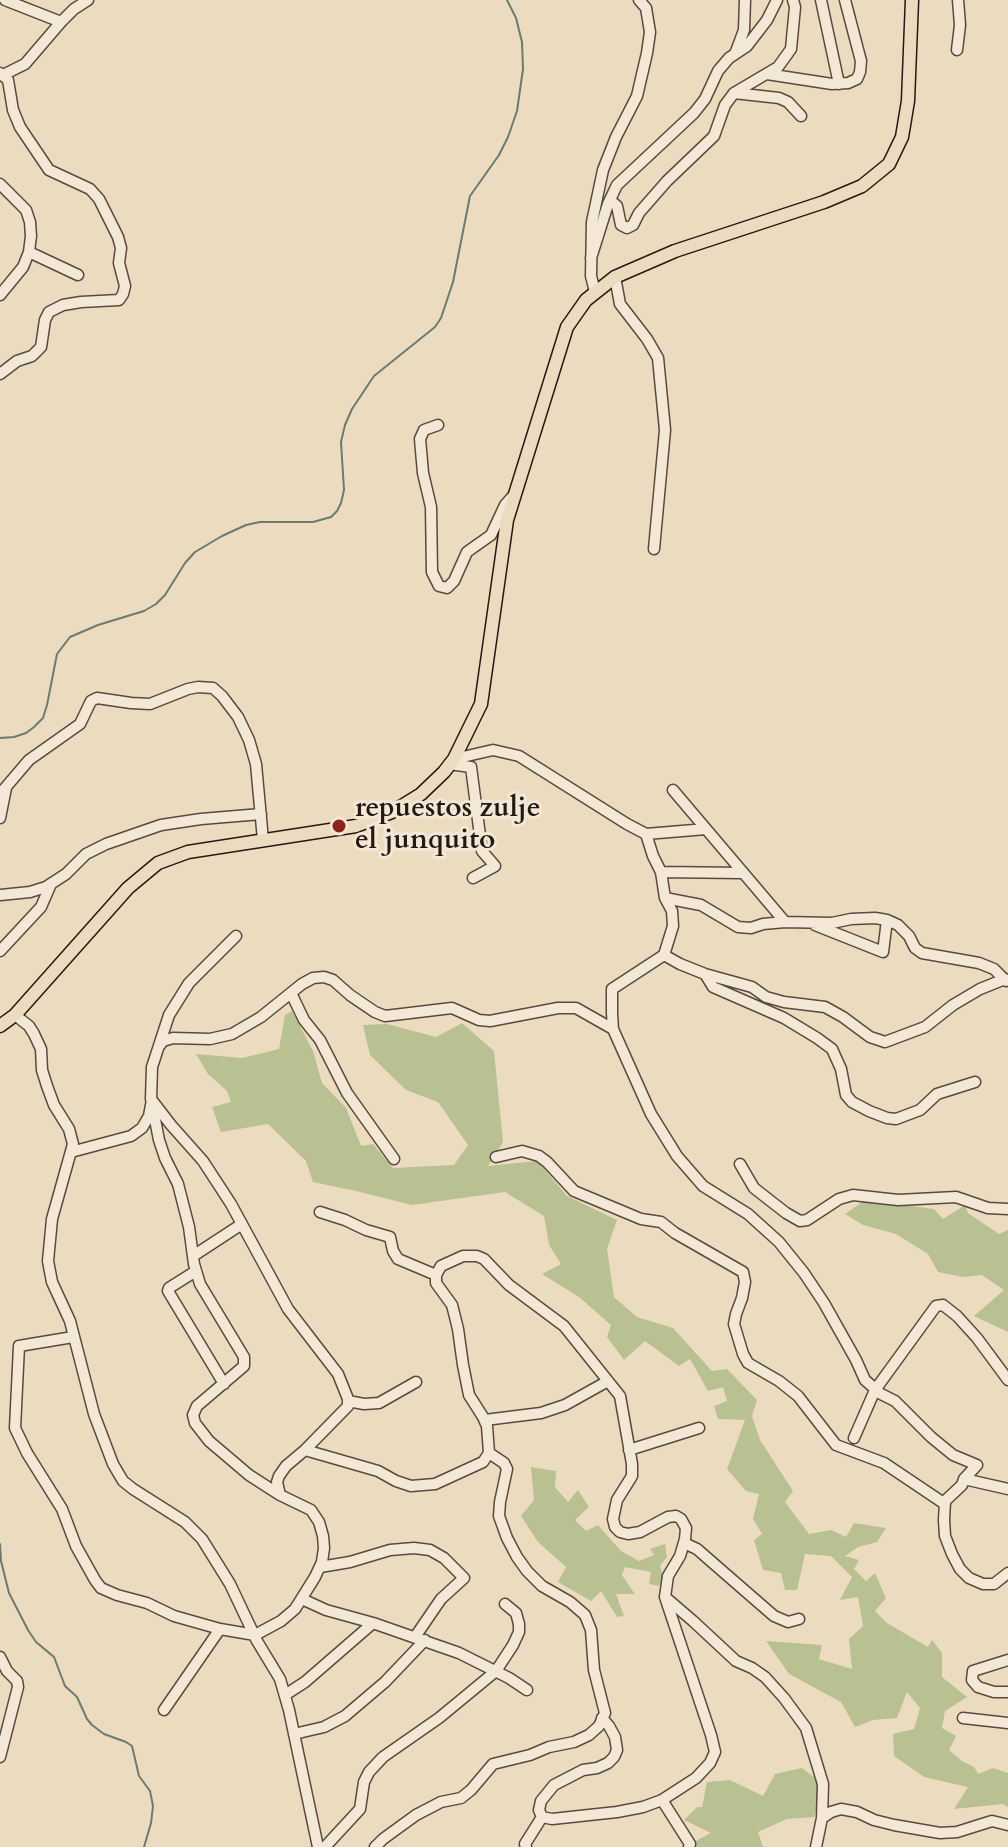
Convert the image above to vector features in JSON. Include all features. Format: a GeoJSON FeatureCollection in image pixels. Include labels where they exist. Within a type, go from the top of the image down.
{"type":"FeatureCollection","features":[{"type":"Feature","properties":{"kind":"main road"},"geometry":{"type":"LineString","coordinates":[[0,1026],[15,1015],[128,888],[158,863],[188,852],[356,826],[392,812],[421,794],[444,772],[481,704],[507,520],[567,327],[586,300],[615,277],[675,251],[824,202],[862,186],[889,164],[902,137],[908,101],[912,0]]}},
{"type":"Feature","properties":{"kind":"street"},"geometry":{"type":"LineString","coordinates":[[5,0],[61,22]]}},
{"type":"Feature","properties":{"kind":"street"},"geometry":{"type":"LineString","coordinates":[[0,374],[17,361],[32,356],[41,347],[49,312],[63,305],[119,300],[125,286],[119,263],[121,248],[118,237],[99,199],[90,189],[49,170],[20,127],[13,110],[8,80],[2,74],[25,64],[61,22],[88,0]]}},
{"type":"Feature","properties":{"kind":"street"},"geometry":{"type":"LineString","coordinates":[[595,292],[591,276],[592,222],[603,170],[637,96],[647,53],[650,32],[646,8],[639,0]]}},
{"type":"Feature","properties":{"kind":"street"},"geometry":{"type":"LineString","coordinates":[[735,54],[744,30],[745,0]]}},
{"type":"Feature","properties":{"kind":"street"},"geometry":{"type":"LineString","coordinates":[[591,258],[617,185],[694,113],[705,99],[718,71],[729,58],[747,46],[767,20],[777,0]]}},
{"type":"Feature","properties":{"kind":"street"},"geometry":{"type":"LineString","coordinates":[[610,200],[617,206],[621,225],[627,228],[633,225],[639,213],[667,181],[714,136],[725,105],[734,93],[778,67],[791,49],[793,0]]}},
{"type":"Feature","properties":{"kind":"street"},"geometry":{"type":"LineString","coordinates":[[821,0],[839,84]]}},
{"type":"Feature","properties":{"kind":"street"},"geometry":{"type":"LineString","coordinates":[[767,74],[839,84],[857,79],[861,61],[845,0]]}},
{"type":"Feature","properties":{"kind":"street"},"geometry":{"type":"LineString","coordinates":[[957,50],[960,25],[958,0]]}},
{"type":"Feature","properties":{"kind":"street"},"geometry":{"type":"LineString","coordinates":[[734,93],[779,98],[788,102],[801,116]]}},
{"type":"Feature","properties":{"kind":"street"},"geometry":{"type":"LineString","coordinates":[[0,184],[26,210],[31,236],[23,267],[0,295]]}},
{"type":"Feature","properties":{"kind":"street"},"geometry":{"type":"LineString","coordinates":[[29,252],[78,275]]}},
{"type":"Feature","properties":{"kind":"street"},"geometry":{"type":"LineString","coordinates":[[615,277],[620,304],[658,358],[665,430],[654,549]]}},
{"type":"Feature","properties":{"kind":"street"},"geometry":{"type":"LineString","coordinates":[[438,425],[424,430],[420,439],[423,473],[431,507],[432,572],[439,586],[447,588],[454,581],[467,552],[491,535],[505,505],[516,492]]}},
{"type":"Feature","properties":{"kind":"street"},"geometry":{"type":"LineString","coordinates":[[0,818],[3,790],[29,760],[80,724],[91,701],[97,698],[150,704],[188,689],[213,688],[238,717],[249,740],[256,764],[263,840]]}},
{"type":"Feature","properties":{"kind":"street"},"geometry":{"type":"LineString","coordinates":[[452,762],[493,750],[519,756],[646,834],[706,829]]}},
{"type":"Feature","properties":{"kind":"street"},"geometry":{"type":"LineString","coordinates":[[452,762],[471,767],[482,851],[495,866],[473,878]]}},
{"type":"Feature","properties":{"kind":"street"},"geometry":{"type":"LineString","coordinates":[[673,790],[785,922]]}},
{"type":"Feature","properties":{"kind":"street"},"geometry":{"type":"LineString","coordinates":[[0,895],[46,887],[66,874],[86,854],[161,825],[261,814]]}},
{"type":"Feature","properties":{"kind":"street"},"geometry":{"type":"LineString","coordinates":[[646,834],[661,872],[673,926],[664,955],[612,989],[613,1029],[651,1114],[677,1156],[703,1186],[748,1214],[779,1242],[804,1273],[824,1303],[865,1380],[875,1390],[895,1401],[953,1455],[977,1465],[945,1501],[945,1536],[960,1569],[969,1578],[983,1584],[994,1584],[1008,1573]]}},
{"type":"Feature","properties":{"kind":"street"},"geometry":{"type":"LineString","coordinates":[[661,872],[742,873]]}},
{"type":"Feature","properties":{"kind":"street"},"geometry":{"type":"LineString","coordinates":[[0,951],[41,907],[51,884]]}},
{"type":"Feature","properties":{"kind":"street"},"geometry":{"type":"LineString","coordinates":[[664,955],[705,974],[752,987],[766,997],[825,1007],[870,1037],[885,1042],[925,1027],[980,989],[1006,980],[994,969],[979,963],[922,953],[898,925],[887,920],[851,919],[810,924],[785,922],[738,927],[701,905],[665,898]]}},
{"type":"Feature","properties":{"kind":"street"},"geometry":{"type":"LineString","coordinates":[[810,924],[883,952],[887,920]]}},
{"type":"Feature","properties":{"kind":"street"},"geometry":{"type":"LineString","coordinates":[[71,1152],[131,1136],[142,1128],[149,1116],[152,1067],[169,1015],[189,983],[236,936]]}},
{"type":"Feature","properties":{"kind":"street"},"geometry":{"type":"LineString","coordinates":[[705,974],[713,987],[784,1018],[832,1049],[841,1069],[846,1095],[869,1111],[896,1119],[920,1110],[937,1094],[975,1082]]}},
{"type":"Feature","properties":{"kind":"street"},"geometry":{"type":"LineString","coordinates":[[158,1046],[173,1038],[210,1039],[232,1034],[261,1017],[302,984],[324,977],[385,1016],[452,1008],[479,1020],[490,1021],[558,1008],[576,1008],[613,1029]]}},
{"type":"Feature","properties":{"kind":"street"},"geometry":{"type":"LineString","coordinates":[[291,993],[347,1093],[394,1159]]}},
{"type":"Feature","properties":{"kind":"street"},"geometry":{"type":"LineString","coordinates":[[15,1015],[29,1026],[41,1049],[47,1086],[54,1105],[69,1129],[73,1144],[52,1219],[48,1261],[52,1282],[70,1321],[94,1414],[113,1464],[123,1481],[185,1522],[202,1539],[230,1584],[280,1679],[318,1847]]}},
{"type":"Feature","properties":{"kind":"street"},"geometry":{"type":"LineString","coordinates":[[151,1099],[203,1161],[231,1204],[288,1309],[338,1374],[348,1401],[348,1406],[286,1466],[277,1482],[280,1495]]}},
{"type":"Feature","properties":{"kind":"street"},"geometry":{"type":"LineString","coordinates":[[73,1337],[19,1346],[15,1428],[62,1509],[76,1546],[95,1580],[101,1588],[147,1603],[174,1616],[220,1629],[255,1635],[281,1621],[295,1609],[320,1567],[323,1536],[311,1510],[249,1475],[209,1441],[195,1423],[193,1415],[197,1406],[244,1366],[244,1357],[200,1284],[178,1184],[165,1158],[151,1099]]}},
{"type":"Feature","properties":{"kind":"street"},"geometry":{"type":"LineString","coordinates":[[496,1157],[522,1151],[539,1156],[574,1191],[641,1219],[661,1222],[743,1272],[744,1290],[734,1324],[748,1363],[798,1396],[836,1445],[884,1463],[945,1504]]}},
{"type":"Feature","properties":{"kind":"street"},"geometry":{"type":"LineString","coordinates":[[740,1164],[754,1188],[800,1221],[807,1220],[839,1199],[853,1195],[898,1200],[956,1197],[988,1208],[1008,1209]]}},
{"type":"Feature","properties":{"kind":"street"},"geometry":{"type":"LineString","coordinates":[[320,1212],[390,1237],[398,1259],[436,1275]]}},
{"type":"Feature","properties":{"kind":"street"},"geometry":{"type":"LineString","coordinates":[[193,1256],[242,1224]]}},
{"type":"Feature","properties":{"kind":"street"},"geometry":{"type":"LineString","coordinates":[[305,1450],[378,1471],[411,1486],[435,1484],[483,1462],[489,1453],[487,1426],[469,1395],[452,1305],[436,1283],[441,1266],[463,1256],[484,1259],[509,1285],[564,1326],[620,1396],[632,1476],[617,1500],[613,1519],[615,1527],[628,1534],[640,1532],[676,1516],[686,1528],[680,1556],[668,1576],[665,1597],[715,1752],[710,1763],[696,1778],[662,1800],[617,1812],[552,1819],[542,1817]]}},
{"type":"Feature","properties":{"kind":"street"},"geometry":{"type":"LineString","coordinates":[[196,1271],[168,1291],[224,1384]]}},
{"type":"Feature","properties":{"kind":"street"},"geometry":{"type":"LineString","coordinates":[[854,1438],[875,1390],[936,1306],[943,1305],[957,1316],[1008,1380]]}},
{"type":"Feature","properties":{"kind":"street"},"geometry":{"type":"LineString","coordinates":[[485,1420],[541,1413],[565,1405],[608,1381]]}},
{"type":"Feature","properties":{"kind":"street"},"geometry":{"type":"LineString","coordinates":[[348,1401],[379,1403],[416,1382]]}},
{"type":"Feature","properties":{"kind":"street"},"geometry":{"type":"LineString","coordinates":[[629,1450],[699,1428]]}},
{"type":"Feature","properties":{"kind":"street"},"geometry":{"type":"LineString","coordinates":[[375,1847],[416,1815],[441,1802],[461,1798],[493,1764],[574,1742],[599,1726],[605,1713],[594,1670],[591,1630],[585,1615],[542,1586],[517,1557],[499,1516],[507,1469],[504,1463],[489,1453]]}},
{"type":"Feature","properties":{"kind":"street"},"geometry":{"type":"LineString","coordinates":[[964,1479],[1008,1489]]}},
{"type":"Feature","properties":{"kind":"street"},"geometry":{"type":"LineString","coordinates":[[684,1543],[705,1556],[774,1616],[788,1622],[799,1619]]}},
{"type":"Feature","properties":{"kind":"street"},"geometry":{"type":"LineString","coordinates":[[294,1734],[324,1727],[345,1716],[385,1682],[420,1639],[441,1599],[464,1578],[444,1558],[430,1550],[414,1548],[390,1550],[320,1567]]}},
{"type":"Feature","properties":{"kind":"street"},"geometry":{"type":"LineString","coordinates":[[665,1597],[736,1661],[765,1677],[806,1728],[823,1784],[822,1818],[816,1847]]}},
{"type":"Feature","properties":{"kind":"street"},"geometry":{"type":"LineString","coordinates":[[302,1599],[326,1610],[459,1653],[527,1690]]}},
{"type":"Feature","properties":{"kind":"street"},"geometry":{"type":"LineString","coordinates":[[325,1847],[360,1809],[364,1782],[383,1757],[439,1718],[496,1671],[519,1632],[516,1613],[505,1604]]}},
{"type":"Feature","properties":{"kind":"street"},"geometry":{"type":"LineString","coordinates":[[285,1695],[305,1682],[373,1623]]}},
{"type":"Feature","properties":{"kind":"street"},"geometry":{"type":"LineString","coordinates":[[164,1710],[220,1629]]}},
{"type":"Feature","properties":{"kind":"street"},"geometry":{"type":"LineString","coordinates":[[0,1657],[18,1687],[0,1757]]}},
{"type":"Feature","properties":{"kind":"street"},"geometry":{"type":"LineString","coordinates":[[1008,1660],[973,1671],[972,1680],[978,1687],[1008,1692]]}},
{"type":"Feature","properties":{"kind":"street"},"geometry":{"type":"LineString","coordinates":[[542,1817],[539,1810],[541,1801],[554,1785],[583,1770],[608,1763],[614,1757],[617,1750],[615,1737],[602,1718]]}},
{"type":"Feature","properties":{"kind":"street"},"geometry":{"type":"LineString","coordinates":[[963,1718],[1008,1723]]}},
{"type":"Feature","properties":{"kind":"street"},"geometry":{"type":"LineString","coordinates":[[662,1800],[689,1847]]}},
{"type":"Feature","properties":{"kind":"street"},"geometry":{"type":"LineString","coordinates":[[822,1818],[841,1809],[894,1825],[940,1833],[957,1832],[992,1821],[1008,1825]]}},
{"type":"Feature","properties":{"kind":"street"},"geometry":{"type":"LineString","coordinates":[[526,1847],[542,1817]]}},
{"type":"Feature","properties":{"kind":"green space"},"geometry":{"type":"Polygon","coordinates":[[[292,1011],[313,1051],[322,1083],[346,1108],[361,1146],[373,1144],[393,1168],[454,1165],[468,1145],[438,1102],[406,1090],[370,1055],[363,1025],[387,1024],[436,1037],[462,1023],[494,1051],[503,1142],[488,1166],[537,1161],[567,1196],[617,1220],[607,1249],[614,1297],[637,1317],[673,1328],[712,1371],[727,1369],[757,1400],[752,1416],[760,1440],[793,1491],[785,1502],[809,1534],[831,1530],[846,1537],[854,1523],[886,1528],[877,1542],[858,1547],[845,1556],[859,1560],[854,1569],[866,1581],[875,1573],[886,1598],[875,1611],[887,1623],[928,1647],[932,1640],[942,1653],[942,1677],[967,1697],[945,1711],[942,1728],[956,1736],[949,1750],[974,1767],[978,1774],[993,1768],[1008,1773],[1008,1807],[1003,1804],[954,1809],[968,1787],[924,1777],[894,1756],[893,1734],[914,1729],[920,1708],[907,1692],[897,1718],[873,1720],[855,1727],[841,1702],[789,1674],[766,1641],[822,1645],[819,1659],[852,1669],[849,1639],[863,1626],[858,1597],[840,1600],[852,1577],[831,1556],[805,1554],[797,1590],[785,1590],[781,1573],[763,1570],[754,1540],[762,1534],[753,1519],[759,1494],[746,1491],[727,1469],[745,1420],[718,1419],[714,1406],[727,1401],[723,1387],[708,1391],[690,1359],[679,1366],[645,1341],[624,1360],[607,1337],[611,1325],[579,1297],[542,1274],[561,1264],[549,1245],[544,1216],[505,1192],[412,1205],[313,1182],[306,1161],[268,1124],[221,1132],[212,1107],[231,1102],[227,1091],[208,1074],[196,1054],[242,1058],[279,1049],[285,1015],[292,1011]]]}},
{"type":"Feature","properties":{"kind":"green space"},"geometry":{"type":"Polygon","coordinates":[[[865,1200],[934,1209],[943,1219],[965,1205],[968,1213],[999,1234],[1008,1230],[1008,1332],[974,1316],[1004,1290],[982,1275],[963,1277],[938,1272],[928,1254],[896,1234],[863,1225],[845,1214],[865,1200]]]}},
{"type":"Feature","properties":{"kind":"green space"},"geometry":{"type":"Polygon","coordinates":[[[531,1467],[556,1471],[555,1487],[568,1502],[578,1490],[589,1507],[575,1520],[586,1531],[598,1525],[621,1551],[639,1561],[654,1555],[650,1549],[665,1544],[667,1557],[660,1566],[663,1576],[659,1586],[649,1584],[651,1572],[625,1567],[622,1575],[635,1594],[616,1594],[624,1616],[617,1617],[601,1591],[591,1601],[558,1582],[566,1567],[538,1542],[521,1516],[534,1500],[531,1467]]]}},
{"type":"Feature","properties":{"kind":"green space"},"geometry":{"type":"Polygon","coordinates":[[[802,1768],[823,1784],[814,1817],[787,1819],[758,1832],[763,1847],[693,1847],[690,1844],[711,1833],[684,1820],[697,1807],[702,1807],[707,1782],[730,1780],[763,1796],[775,1774],[802,1768]]]}},
{"type":"Feature","properties":{"kind":"waterway"},"geometry":{"type":"LineString","coordinates":[[0,738],[26,733],[43,718],[57,654],[70,637],[156,604],[195,552],[246,525],[313,522],[331,517],[337,511],[344,490],[341,442],[352,409],[374,376],[435,327],[441,318],[453,282],[470,196],[499,155],[517,111],[523,69],[522,42],[516,18],[507,0]]}},
{"type":"Feature","properties":{"kind":"waterway"},"geometry":{"type":"LineString","coordinates":[[0,1544],[9,1593],[28,1630],[36,1642],[54,1657],[65,1686],[77,1697],[92,1725],[132,1746],[139,1776],[150,1791],[153,1806],[144,1847]]}},
{"type":"Feature","properties":{"kind":"place","name":"repuestos zulje el junquito"},"geometry":{"type":"Point","coordinates":[339,826]}}]}
